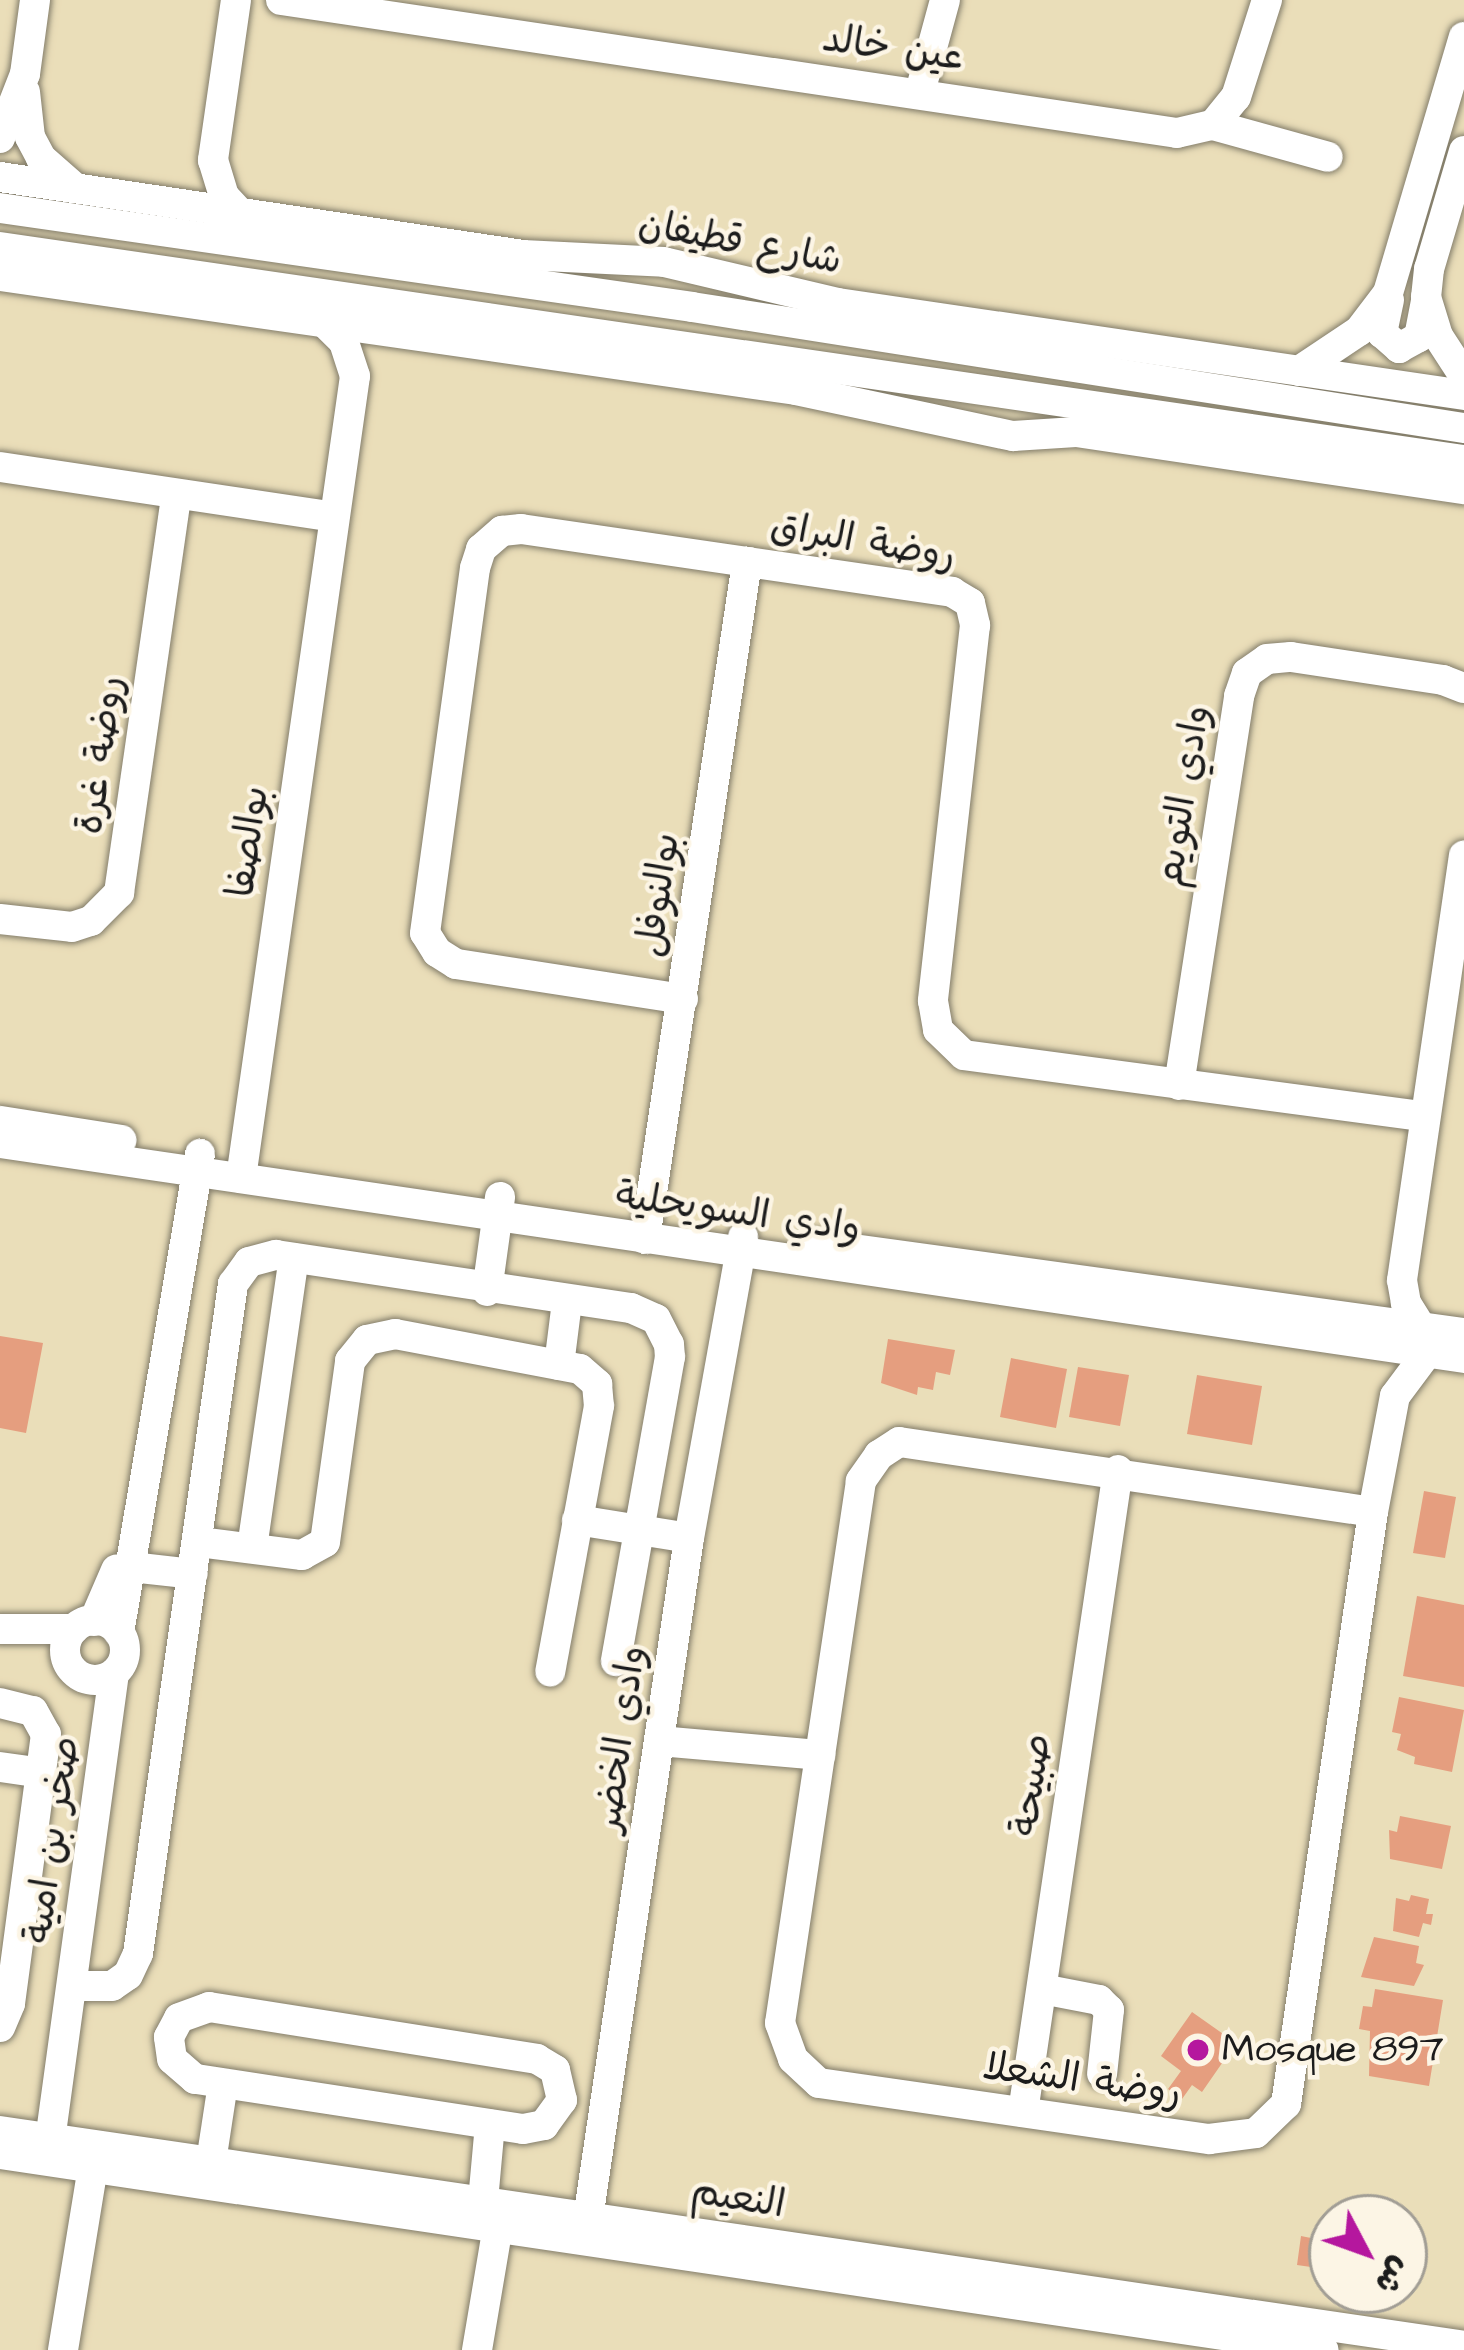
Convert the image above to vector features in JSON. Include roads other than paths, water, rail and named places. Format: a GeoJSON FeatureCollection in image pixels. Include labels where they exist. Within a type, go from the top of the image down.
{"type":"FeatureCollection","features":[{"type":"Feature","properties":{"kind":"street"},"geometry":{"type":"LineString","coordinates":[[35,0],[25,74],[30,137],[57,176],[77,189]]}},
{"type":"Feature","properties":{"kind":"street"},"geometry":{"type":"LineString","coordinates":[[236,0],[213,160],[218,185],[242,215]]}},
{"type":"Feature","properties":{"kind":"street","name":"عين خالد"},"geometry":{"type":"LineString","coordinates":[[280,0],[1177,133],[1213,125],[1328,157]]}},
{"type":"Feature","properties":{"kind":"street"},"geometry":{"type":"LineString","coordinates":[[920,92],[945,0]]}},
{"type":"Feature","properties":{"kind":"street"},"geometry":{"type":"LineString","coordinates":[[1213,125],[1236,97],[1268,0]]}},
{"type":"Feature","properties":{"kind":"street"},"geometry":{"type":"LineString","coordinates":[[1464,37],[1382,325],[1391,346],[1407,347],[1419,337],[1429,269],[1464,151]]}},
{"type":"Feature","properties":{"kind":"street"},"geometry":{"type":"LineString","coordinates":[[0,138],[25,74]]}},
{"type":"Feature","properties":{"kind":"street"},"geometry":{"type":"LineString","coordinates":[[177,205],[195,190],[213,160]]}},
{"type":"Feature","properties":{"kind":"street","name":"شارع قطيفان"},"geometry":{"type":"LineString","coordinates":[[0,177],[562,260],[664,262],[838,303],[1464,394]]}},
{"type":"Feature","properties":{"kind":"street","name":"شارع قطيفان"},"geometry":{"type":"LineString","coordinates":[[0,208],[692,307],[1464,428]]}},
{"type":"Feature","properties":{"kind":"street"},"geometry":{"type":"LineString","coordinates":[[0,248],[1464,460]]}},
{"type":"Feature","properties":{"kind":"street"},"geometry":{"type":"LineString","coordinates":[[562,260],[692,307]]}},
{"type":"Feature","properties":{"kind":"street"},"geometry":{"type":"LineString","coordinates":[[1299,371],[1359,332],[1398,271]]}},
{"type":"Feature","properties":{"kind":"street"},"geometry":{"type":"LineString","coordinates":[[0,276],[796,390],[1013,436],[1076,432],[1464,489]]}},
{"type":"Feature","properties":{"kind":"street"},"geometry":{"type":"LineString","coordinates":[[1426,297],[1438,336],[1464,376]]}},
{"type":"Feature","properties":{"kind":"street"},"geometry":{"type":"LineString","coordinates":[[327,326],[350,352],[355,376]]}},
{"type":"Feature","properties":{"kind":"street"},"geometry":{"type":"LineString","coordinates":[[355,376],[371,352],[394,334]]}},
{"type":"Feature","properties":{"kind":"street","name":"بوالصفا"},"geometry":{"type":"LineString","coordinates":[[242,1168],[355,376]]}},
{"type":"Feature","properties":{"kind":"street"},"geometry":{"type":"LineString","coordinates":[[960,385],[1076,432]]}},
{"type":"Feature","properties":{"kind":"street"},"geometry":{"type":"LineString","coordinates":[[0,467],[334,517]]}},
{"type":"Feature","properties":{"kind":"street","name":"روضة غرة"},"geometry":{"type":"LineString","coordinates":[[0,919],[72,927],[91,921],[119,893],[176,495]]}},
{"type":"Feature","properties":{"kind":"street","name":"روضة البراق"},"geometry":{"type":"LineString","coordinates":[[683,999],[467,966],[446,959],[430,943],[424,921],[475,568],[487,542],[512,528],[952,592],[974,610],[933,1000],[932,1018],[944,1040],[976,1060],[1424,1116]]}},
{"type":"Feature","properties":{"kind":"street","name":"بوالنوفل"},"geometry":{"type":"LineString","coordinates":[[647,1229],[747,562]]}},
{"type":"Feature","properties":{"kind":"street","name":"وادي التويم"},"geometry":{"type":"LineString","coordinates":[[1178,1085],[1247,673],[1267,658],[1291,657],[1443,680],[1464,688]]}},
{"type":"Feature","properties":{"kind":"street"},"geometry":{"type":"LineString","coordinates":[[1423,1338],[1406,1303],[1402,1280],[1464,856]]}},
{"type":"Feature","properties":{"kind":"street","name":"وادي السويحلية"},"geometry":{"type":"LineString","coordinates":[[0,1121],[189,1160],[742,1243],[1373,1332],[1423,1338],[1464,1333]]}},
{"type":"Feature","properties":{"kind":"street","name":"وادي السويحلية"},"geometry":{"type":"LineString","coordinates":[[0,1143],[189,1160]]}},
{"type":"Feature","properties":{"kind":"street"},"geometry":{"type":"LineString","coordinates":[[88,1634],[131,1567],[189,1160]]}},
{"type":"Feature","properties":{"kind":"street"},"geometry":{"type":"LineString","coordinates":[[0,1629],[88,1634],[124,1649],[102,1676],[73,1671],[88,1634],[118,1564],[189,1160]]}},
{"type":"Feature","properties":{"kind":"street"},"geometry":{"type":"LineString","coordinates":[[487,1291],[499,1207]]}},
{"type":"Feature","properties":{"kind":"street","name":"وادي الخضر"},"geometry":{"type":"LineString","coordinates":[[587,2227],[689,1538],[742,1243]]}},
{"type":"Feature","properties":{"kind":"street"},"geometry":{"type":"LineString","coordinates":[[72,1986],[112,1986],[128,1975],[138,1954],[233,1284],[242,1268],[257,1257],[294,1258],[644,1312],[664,1330],[669,1344],[616,1661]]}},
{"type":"Feature","properties":{"kind":"street"},"geometry":{"type":"LineString","coordinates":[[253,1548],[294,1258]]}},
{"type":"Feature","properties":{"kind":"street"},"geometry":{"type":"LineString","coordinates":[[1395,1396],[1373,1332],[1402,1280]]}},
{"type":"Feature","properties":{"kind":"street"},"geometry":{"type":"LineString","coordinates":[[559,1365],[568,1302]]}},
{"type":"Feature","properties":{"kind":"street"},"geometry":{"type":"LineString","coordinates":[[199,1542],[302,1555],[325,1542],[350,1361],[368,1340],[395,1334],[590,1375],[600,1395],[550,1672]]}},
{"type":"Feature","properties":{"kind":"street","name":"وادي السويحلية"},"geometry":{"type":"LineString","coordinates":[[1423,1338],[1464,1358]]}},
{"type":"Feature","properties":{"kind":"street","name":"روضة الشعلا"},"geometry":{"type":"LineString","coordinates":[[1373,1512],[1118,1470],[899,1442],[879,1455],[861,1481],[780,2023],[793,2059],[819,2083],[1209,2139],[1256,2133],[1286,2104],[1373,1512],[1395,1396],[1423,1338]]}},
{"type":"Feature","properties":{"kind":"street","name":"صبيحة"},"geometry":{"type":"LineString","coordinates":[[1023,2112],[1118,1470]]}},
{"type":"Feature","properties":{"kind":"street"},"geometry":{"type":"LineString","coordinates":[[578,1520],[689,1538]]}},
{"type":"Feature","properties":{"kind":"street"},"geometry":{"type":"LineString","coordinates":[[131,1567],[193,1574]]}},
{"type":"Feature","properties":{"kind":"street"},"geometry":{"type":"LineString","coordinates":[[0,1643],[88,1634]]}},
{"type":"Feature","properties":{"kind":"street","name":"صخر بن امية"},"geometry":{"type":"LineString","coordinates":[[42,2149],[72,1986],[102,1676]]}},
{"type":"Feature","properties":{"kind":"street","name":"صخر بن امية"},"geometry":{"type":"LineString","coordinates":[[42,2149],[102,1676]]}},
{"type":"Feature","properties":{"kind":"street"},"geometry":{"type":"LineString","coordinates":[[0,1703],[25,1707],[40,1717],[46,1734],[10,2005],[0,2026]]}},
{"type":"Feature","properties":{"kind":"street"},"geometry":{"type":"LineString","coordinates":[[660,1741],[820,1755]]}},
{"type":"Feature","properties":{"kind":"street"},"geometry":{"type":"LineString","coordinates":[[0,1767],[41,1773]]}},
{"type":"Feature","properties":{"kind":"street"},"geometry":{"type":"LineString","coordinates":[[0,1831],[32,1835]]}},
{"type":"Feature","properties":{"kind":"street"},"geometry":{"type":"LineString","coordinates":[[1042,1989],[1099,2000],[1109,2010],[1102,2074]]}},
{"type":"Feature","properties":{"kind":"street"},"geometry":{"type":"LineString","coordinates":[[209,2007],[537,2059],[555,2070],[562,2100],[553,2119],[534,2129],[223,2084],[185,2075],[172,2059],[173,2027],[188,2012],[209,2007]]}},
{"type":"Feature","properties":{"kind":"street"},"geometry":{"type":"LineString","coordinates":[[211,2162],[223,2084]]}},
{"type":"Feature","properties":{"kind":"street"},"geometry":{"type":"LineString","coordinates":[[477,2350],[494,2210],[490,2124]]}},
{"type":"Feature","properties":{"kind":"street","name":"النعيم"},"geometry":{"type":"LineString","coordinates":[[0,2131],[42,2149]]}},
{"type":"Feature","properties":{"kind":"street","name":"النعيم"},"geometry":{"type":"LineString","coordinates":[[0,2154],[42,2149],[494,2210]]}},
{"type":"Feature","properties":{"kind":"street"},"geometry":{"type":"LineString","coordinates":[[63,2350],[95,2156]]}},
{"type":"Feature","properties":{"kind":"street","name":"النعيم"},"geometry":{"type":"LineString","coordinates":[[95,2156],[211,2162],[1324,2350]]}},
{"type":"Feature","properties":{"kind":"street","name":"النعيم"},"geometry":{"type":"LineString","coordinates":[[1247,2334],[1464,2346]]}},
{"type":"Feature","properties":{"kind":"place","name":"Mosque 897"},"geometry":{"type":"Point","coordinates":[1198,2050]}}]}
